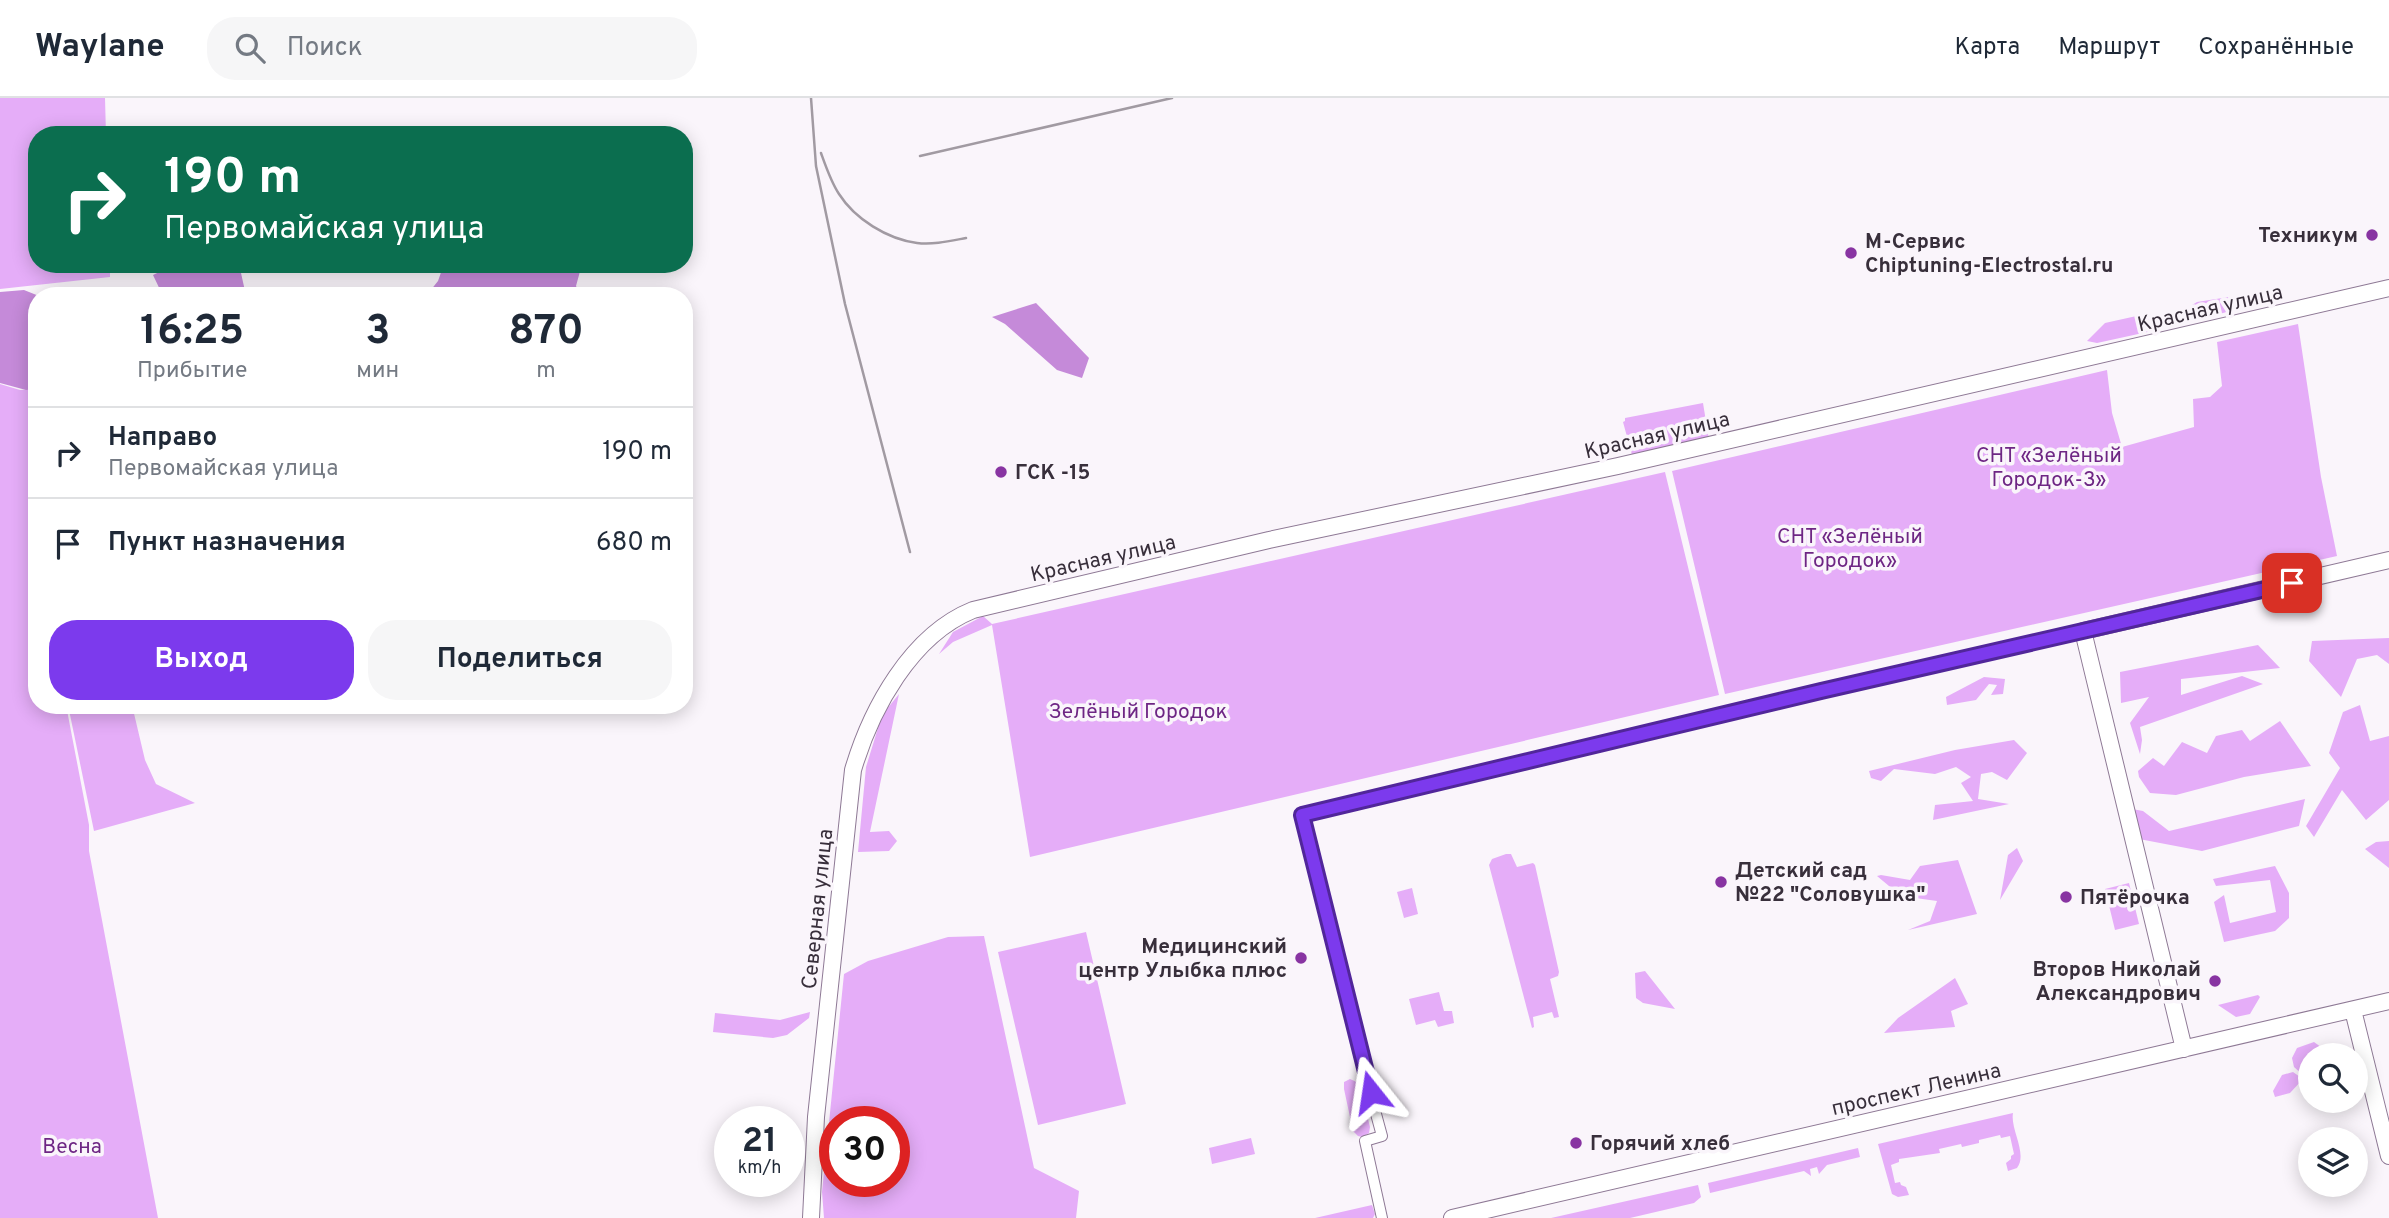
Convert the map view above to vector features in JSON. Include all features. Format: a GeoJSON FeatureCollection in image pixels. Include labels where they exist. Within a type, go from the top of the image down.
{"type":"FeatureCollection","features":[{"type":"Feature","properties":{"kind":"main road","name":"Красная улица"},"geometry":{"type":"LineString","coordinates":[[937,629],[973,610],[1056,590],[1269,540],[1618,466],[2389,288]]}},
{"type":"Feature","properties":{"kind":"main road"},"geometry":{"type":"LineString","coordinates":[[2185,1049],[2084,631],[2389,560]]}},
{"type":"Feature","properties":{"kind":"main road","name":"Северная улица"},"geometry":{"type":"LineString","coordinates":[[811,1218],[816,1117],[853,770],[866,730],[886,693],[937,629]]}},
{"type":"Feature","properties":{"kind":"main road","name":"проспект Ленина"},"geometry":{"type":"LineString","coordinates":[[1452,1218],[2389,1001]]}},
{"type":"Feature","properties":{"kind":"main road"},"geometry":{"type":"LineString","coordinates":[[2353,1010],[2389,1156]]}},
{"type":"Feature","properties":{"kind":"street"},"geometry":{"type":"LineString","coordinates":[[1382,1218],[1365,1141],[1382,1136],[1302,815],[2084,631]]}},
{"type":"Feature","properties":{"kind":"green space"},"geometry":{"type":"Polygon","coordinates":[[[0,98],[105,98],[106,126],[28,126],[28,273],[110,273],[110,277],[0,289],[0,98]]]}},
{"type":"Feature","properties":{"kind":"green space"},"geometry":{"type":"Polygon","coordinates":[[[2254,293],[2250,306],[2196,320],[2184,310],[2197,302],[2254,293]]]}},
{"type":"Feature","properties":{"kind":"green space"},"geometry":{"type":"Polygon","coordinates":[[[2150,313],[2152,331],[2097,343],[2087,341],[2105,323],[2150,313]]]}},
{"type":"Feature","properties":{"kind":"green space"},"geometry":{"type":"Polygon","coordinates":[[[2298,324],[2321,477],[2337,556],[1725,694],[1672,471],[2107,370],[2112,413],[2122,447],[2194,427],[2193,399],[2210,397],[2222,386],[2217,342],[2298,324]]]}},
{"type":"Feature","properties":{"kind":"green space","name":"Весна"},"geometry":{"type":"Polygon","coordinates":[[[0,384],[28,390],[28,714],[68,714],[89,825],[89,851],[158,1218],[0,1218],[0,384]]]}},
{"type":"Feature","properties":{"kind":"green space"},"geometry":{"type":"Polygon","coordinates":[[[1703,403],[1709,440],[1632,455],[1623,422],[1625,418],[1703,403]]]}},
{"type":"Feature","properties":{"kind":"green space","name":"Зелёный Городок"},"geometry":{"type":"Polygon","coordinates":[[[1665,472],[1719,695],[1030,857],[992,625],[953,642],[939,654],[953,632],[983,616],[992,624],[1665,472]]]}},
{"type":"Feature","properties":{"kind":"green space"},"geometry":{"type":"Polygon","coordinates":[[[2389,638],[2389,664],[2377,655],[2357,659],[2341,697],[2309,661],[2312,641],[2389,638]]]}},
{"type":"Feature","properties":{"kind":"green space"},"geometry":{"type":"Polygon","coordinates":[[[2258,645],[2280,668],[2181,679],[2181,695],[2242,676],[2263,684],[2140,727],[2140,754],[2130,723],[2149,697],[2121,703],[2120,672],[2258,645]]]}},
{"type":"Feature","properties":{"kind":"green space"},"geometry":{"type":"Polygon","coordinates":[[[1984,677],[2005,679],[2003,694],[1991,695],[1997,685],[1989,684],[1976,700],[1947,705],[1946,697],[1984,677]]]}},
{"type":"Feature","properties":{"kind":"green space"},"geometry":{"type":"Polygon","coordinates":[[[899,694],[870,832],[889,831],[897,841],[889,851],[858,852],[866,767],[882,715],[899,694]]]}},
{"type":"Feature","properties":{"kind":"green space"},"geometry":{"type":"Polygon","coordinates":[[[2360,705],[2370,741],[2389,736],[2389,800],[2366,820],[2342,790],[2314,837],[2306,826],[2340,768],[2329,753],[2343,712],[2360,705]]]}},
{"type":"Feature","properties":{"kind":"green space"},"geometry":{"type":"Polygon","coordinates":[[[70,714],[134,714],[145,760],[156,784],[195,803],[94,831],[70,714]]]}},
{"type":"Feature","properties":{"kind":"green space"},"geometry":{"type":"Polygon","coordinates":[[[2280,721],[2311,766],[2244,777],[2176,795],[2150,793],[2139,777],[2138,771],[2153,758],[2164,766],[2182,742],[2207,753],[2216,736],[2242,730],[2250,741],[2280,721]]]}},
{"type":"Feature","properties":{"kind":"green space"},"geometry":{"type":"Polygon","coordinates":[[[2014,740],[2027,753],[2007,780],[1992,772],[1981,774],[1978,799],[2009,804],[1933,820],[1935,805],[1973,801],[1961,783],[1971,777],[1956,767],[1935,774],[1894,769],[1881,781],[1871,778],[1869,771],[1955,750],[2014,740]]]}},
{"type":"Feature","properties":{"kind":"green space"},"geometry":{"type":"Polygon","coordinates":[[[2305,799],[2299,826],[2202,851],[2139,839],[2132,809],[2143,811],[2169,831],[2305,799]]]}},
{"type":"Feature","properties":{"kind":"green space"},"geometry":{"type":"Polygon","coordinates":[[[2389,841],[2389,868],[2365,849],[2376,842],[2389,841]]]}},
{"type":"Feature","properties":{"kind":"green space"},"geometry":{"type":"Polygon","coordinates":[[[2017,848],[2023,861],[2000,900],[2008,855],[2017,848]]]}},
{"type":"Feature","properties":{"kind":"green space"},"geometry":{"type":"Polygon","coordinates":[[[1511,854],[1517,867],[1533,863],[1535,865],[1559,972],[1558,976],[1550,979],[1559,1017],[1554,1018],[1552,1012],[1533,1017],[1532,1028],[1489,865],[1492,859],[1511,854]]]}},
{"type":"Feature","properties":{"kind":"green space"},"geometry":{"type":"Polygon","coordinates":[[[1958,860],[1977,914],[1908,930],[1930,921],[1937,901],[1901,896],[1877,876],[1910,880],[1920,866],[1958,860]]]}},
{"type":"Feature","properties":{"kind":"green space"},"geometry":{"type":"Polygon","coordinates":[[[2275,866],[2289,893],[2289,918],[2275,931],[2224,942],[2214,902],[2224,895],[2230,923],[2276,912],[2270,880],[2216,886],[2213,879],[2275,866]]]}},
{"type":"Feature","properties":{"kind":"green space"},"geometry":{"type":"Polygon","coordinates":[[[2129,883],[2139,924],[2115,930],[2105,889],[2129,883]]]}},
{"type":"Feature","properties":{"kind":"green space"},"geometry":{"type":"Polygon","coordinates":[[[1412,888],[1418,914],[1404,918],[1397,892],[1412,888]]]}},
{"type":"Feature","properties":{"kind":"green space"},"geometry":{"type":"Polygon","coordinates":[[[1086,932],[1126,1104],[1038,1125],[998,952],[1086,932]]]}},
{"type":"Feature","properties":{"kind":"green space"},"geometry":{"type":"Polygon","coordinates":[[[984,936],[1034,1168],[1079,1191],[1076,1218],[824,1218],[822,1197],[910,1197],[910,1106],[831,1106],[844,974],[868,961],[948,937],[984,936]]]}},
{"type":"Feature","properties":{"kind":"green space"},"geometry":{"type":"Polygon","coordinates":[[[1645,971],[1675,1009],[1643,1003],[1636,998],[1635,973],[1645,971]]]}},
{"type":"Feature","properties":{"kind":"green space"},"geometry":{"type":"Polygon","coordinates":[[[1955,978],[1968,1004],[1951,1011],[1955,1027],[1884,1033],[1898,1018],[1955,978]]]}},
{"type":"Feature","properties":{"kind":"green space"},"geometry":{"type":"Polygon","coordinates":[[[1439,992],[1444,1011],[1452,1011],[1454,1023],[1438,1027],[1435,1020],[1416,1025],[1409,999],[1439,992]]]}},
{"type":"Feature","properties":{"kind":"green space"},"geometry":{"type":"Polygon","coordinates":[[[2258,995],[2260,997],[2250,1014],[2236,1017],[2218,1005],[2258,995]]]}},
{"type":"Feature","properties":{"kind":"green space"},"geometry":{"type":"Polygon","coordinates":[[[810,1012],[809,1018],[787,1035],[773,1038],[713,1032],[715,1013],[780,1020],[810,1012]]]}},
{"type":"Feature","properties":{"kind":"green space"},"geometry":{"type":"Polygon","coordinates":[[[2298,1048],[2298,1071],[2292,1058],[2298,1048]]]}},
{"type":"Feature","properties":{"kind":"green space"},"geometry":{"type":"Polygon","coordinates":[[[2293,1072],[2298,1076],[2298,1084],[2290,1093],[2275,1097],[2273,1091],[2282,1075],[2293,1072]]]}},
{"type":"Feature","properties":{"kind":"green space"},"geometry":{"type":"Polygon","coordinates":[[[1350,1079],[1359,1083],[1370,1127],[1369,1133],[1362,1137],[1353,1131],[1344,1089],[1344,1082],[1350,1079]]]}},
{"type":"Feature","properties":{"kind":"green space"},"geometry":{"type":"Polygon","coordinates":[[[2013,1113],[2021,1156],[2017,1168],[2008,1171],[2006,1163],[2014,1154],[2010,1136],[2001,1138],[2000,1135],[1962,1147],[1961,1144],[1939,1149],[1940,1153],[1899,1159],[1899,1162],[1891,1165],[1895,1183],[1900,1182],[1906,1187],[1909,1195],[1898,1197],[1892,1194],[1878,1144],[2013,1113]]]}},
{"type":"Feature","properties":{"kind":"green space"},"geometry":{"type":"Polygon","coordinates":[[[1251,1138],[1255,1154],[1212,1164],[1209,1148],[1251,1138]]]}},
{"type":"Feature","properties":{"kind":"green space"},"geometry":{"type":"Polygon","coordinates":[[[1858,1148],[1860,1157],[1827,1165],[1819,1174],[1817,1167],[1810,1169],[1811,1176],[1804,1171],[1710,1193],[1708,1183],[1858,1148]]]}},
{"type":"Feature","properties":{"kind":"green space"},"geometry":{"type":"Polygon","coordinates":[[[1698,1185],[1701,1197],[1694,1203],[1630,1218],[1551,1218],[1698,1185]]]}},
{"type":"Feature","properties":{"kind":"green space"},"geometry":{"type":"Polygon","coordinates":[[[1372,1205],[1375,1214],[1373,1218],[1315,1218],[1372,1205]]]}},
{"type":"Feature","properties":{"kind":"shaded area"},"geometry":{"type":"Polygon","coordinates":[[[241,273],[244,287],[159,287],[153,275],[241,273]]]}},
{"type":"Feature","properties":{"kind":"shaded area"},"geometry":{"type":"Polygon","coordinates":[[[441,273],[580,273],[576,287],[433,287],[441,273]]]}},
{"type":"Feature","properties":{"kind":"shaded area"},"geometry":{"type":"Polygon","coordinates":[[[0,292],[28,292],[28,390],[0,383],[0,292]]]}},
{"type":"Feature","properties":{"kind":"shaded area"},"geometry":{"type":"Polygon","coordinates":[[[1036,303],[1089,358],[1082,378],[1057,370],[1005,324],[992,317],[1036,303]]]}},
{"type":"Feature","properties":{"kind":"railway"},"geometry":{"type":"LineString","coordinates":[[811,98],[816,166],[845,304],[910,552]]}},
{"type":"Feature","properties":{"kind":"railway"},"geometry":{"type":"LineString","coordinates":[[920,156],[1172,98]]}},
{"type":"Feature","properties":{"kind":"railway"},"geometry":{"type":"LineString","coordinates":[[821,153],[831,179],[846,203],[854,212],[883,232],[917,243],[966,238]]}},
{"type":"Feature","properties":{"kind":"place","name":"Техникум"},"geometry":{"type":"Point","coordinates":[2372,235]}},
{"type":"Feature","properties":{"kind":"place","name":"M-Сервис Chiptuning-Electrostal.ru"},"geometry":{"type":"Point","coordinates":[1851,253]}},
{"type":"Feature","properties":{"kind":"place","name":"ГСК -15"},"geometry":{"type":"Point","coordinates":[1001,472]}},
{"type":"Feature","properties":{"kind":"place","name":"Детский сад №22 \"Соловушка\""},"geometry":{"type":"Point","coordinates":[1721,882]}},
{"type":"Feature","properties":{"kind":"place","name":"Пятёрочка"},"geometry":{"type":"Point","coordinates":[2066,897]}},
{"type":"Feature","properties":{"kind":"place","name":"Медицинский центр Улыбка плюс"},"geometry":{"type":"Point","coordinates":[1301,958]}},
{"type":"Feature","properties":{"kind":"place","name":"Второв Николай Александрович"},"geometry":{"type":"Point","coordinates":[2215,981]}},
{"type":"Feature","properties":{"kind":"place","name":"Горячий хлеб"},"geometry":{"type":"Point","coordinates":[1576,1143]}},
{"type":"Feature","properties":{"kind":"route"},"geometry":{"type":"LineString","coordinates":[[1371,1092],[1302,815],[1738,710],[2292,583]]}},
{"type":"Feature","properties":{"kind":"park label","name":"СНТ «Зелёный Городок-3»"},"geometry":{"type":"Point","coordinates":[2049,467]}},
{"type":"Feature","properties":{"kind":"park label","name":"СНТ «Зелёный Городок»"},"geometry":{"type":"Point","coordinates":[1850,548]}}]}
